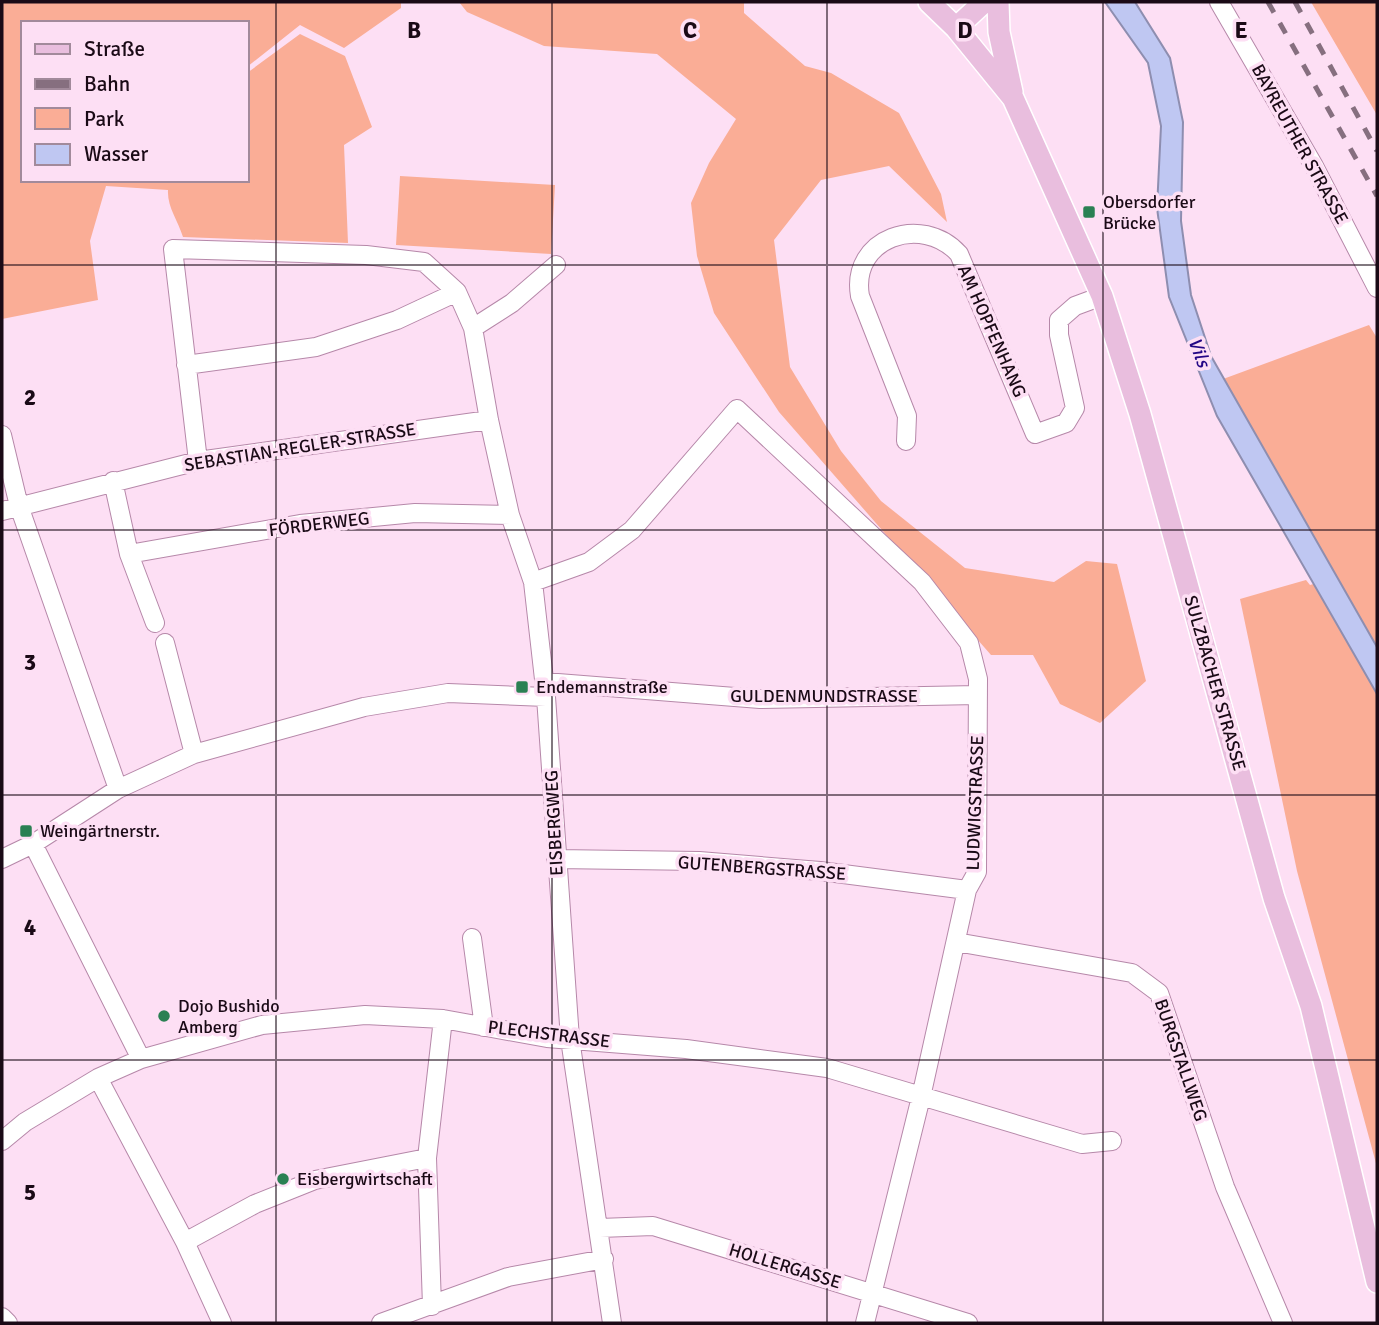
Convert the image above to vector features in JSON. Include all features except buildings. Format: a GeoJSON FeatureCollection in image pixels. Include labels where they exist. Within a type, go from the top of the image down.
{"type":"FeatureCollection","features":[{"type":"Feature","properties":{"kind":"main road","name":"SULZBACHER STRASSE"},"geometry":{"type":"LineString","coordinates":[[929,2],[956,28],[1013,97]]}},
{"type":"Feature","properties":{"kind":"main road","name":"SULZBACHER STRASSE"},"geometry":{"type":"LineString","coordinates":[[989,7],[1013,97],[1102,296],[1140,414],[1275,898],[1311,1006],[1377,1282]]}},
{"type":"Feature","properties":{"kind":"main road"},"geometry":{"type":"LineString","coordinates":[[956,28],[989,7]]}},
{"type":"Feature","properties":{"kind":"street","name":"BAYREUTHER STRASSE"},"geometry":{"type":"LineString","coordinates":[[1219,2],[1314,166],[1377,288]]}},
{"type":"Feature","properties":{"kind":"street","name":"AM HOPFENHANG"},"geometry":{"type":"LineString","coordinates":[[906,441],[907,416],[860,296],[858,283],[861,267],[871,250],[887,238],[905,233],[922,234],[938,238],[959,254],[1035,434],[1066,423],[1075,408],[1059,335],[1059,320],[1075,306],[1102,296]]}},
{"type":"Feature","properties":{"kind":"street","name":"EISBERGWEG"},"geometry":{"type":"LineString","coordinates":[[186,365],[173,249],[366,255],[424,262],[457,292],[473,328],[489,420],[510,515],[533,582],[546,689],[570,1039],[612,1323]]}},
{"type":"Feature","properties":{"kind":"street"},"geometry":{"type":"LineString","coordinates":[[473,328],[512,303],[556,265]]}},
{"type":"Feature","properties":{"kind":"street"},"geometry":{"type":"LineString","coordinates":[[198,461],[186,365],[316,347],[397,320],[457,292]]}},
{"type":"Feature","properties":{"kind":"street","name":"LUDWIGSTRASSE"},"geometry":{"type":"LineString","coordinates":[[533,582],[589,562],[632,530],[737,409],[922,582],[969,643],[978,679],[977,872],[967,890],[921,1097],[865,1323]]}},
{"type":"Feature","properties":{"kind":"street","name":"SEBASTIAN-REGLER-STRASSE"},"geometry":{"type":"LineString","coordinates":[[10,509],[198,461],[489,420]]}},
{"type":"Feature","properties":{"kind":"street"},"geometry":{"type":"LineString","coordinates":[[2,435],[10,509],[118,789]]}},
{"type":"Feature","properties":{"kind":"street"},"geometry":{"type":"LineString","coordinates":[[113,481],[130,554],[155,623]]}},
{"type":"Feature","properties":{"kind":"street","name":"FÖRDERWEG"},"geometry":{"type":"LineString","coordinates":[[130,554],[300,524],[415,513],[510,515]]}},
{"type":"Feature","properties":{"kind":"street"},"geometry":{"type":"LineString","coordinates":[[165,643],[194,754]]}},
{"type":"Feature","properties":{"kind":"street"},"geometry":{"type":"LineString","coordinates":[[2,859],[33,844],[118,789],[194,754],[364,707],[448,693],[546,689]]}},
{"type":"Feature","properties":{"kind":"street","name":"GULDENMUNDSTRASSE"},"geometry":{"type":"LineString","coordinates":[[546,689],[760,699],[978,695]]}},
{"type":"Feature","properties":{"kind":"street"},"geometry":{"type":"LineString","coordinates":[[33,844],[141,1059]]}},
{"type":"Feature","properties":{"kind":"street","name":"GUTENBERGSTRASSE"},"geometry":{"type":"LineString","coordinates":[[556,859],[699,861],[820,870],[967,890]]}},
{"type":"Feature","properties":{"kind":"street"},"geometry":{"type":"LineString","coordinates":[[472,937],[484,1027]]}},
{"type":"Feature","properties":{"kind":"street","name":"BURGSTALLWEG"},"geometry":{"type":"LineString","coordinates":[[956,942],[1132,973],[1159,993],[1225,1187],[1283,1323]]}},
{"type":"Feature","properties":{"kind":"street","name":"PLECHSTRASSE"},"geometry":{"type":"LineString","coordinates":[[2,1141],[25,1122],[98,1078],[141,1059],[262,1025],[365,1015],[443,1019],[570,1039],[686,1049],[827,1068],[1082,1144],[1112,1141]]}},
{"type":"Feature","properties":{"kind":"street"},"geometry":{"type":"LineString","coordinates":[[432,1306],[427,1158],[443,1019]]}},
{"type":"Feature","properties":{"kind":"street"},"geometry":{"type":"LineString","coordinates":[[98,1078],[184,1242],[222,1323]]}},
{"type":"Feature","properties":{"kind":"street"},"geometry":{"type":"LineString","coordinates":[[184,1242],[255,1204],[315,1180],[427,1158]]}},
{"type":"Feature","properties":{"kind":"street","name":"HOLLERGASSE"},"geometry":{"type":"LineString","coordinates":[[600,1228],[653,1226],[968,1323]]}},
{"type":"Feature","properties":{"kind":"street"},"geometry":{"type":"LineString","coordinates":[[382,1323],[508,1277],[604,1259]]}},
{"type":"Feature","properties":{"kind":"street"},"geometry":{"type":"LineString","coordinates":[[2,1317],[8,1323]]}},
{"type":"Feature","properties":{"kind":"green space"},"geometry":{"type":"Polygon","coordinates":[[[2,2],[401,2],[401,8],[344,48],[300,25],[248,66],[248,21],[21,21],[21,182],[248,182],[248,72],[300,34],[345,56],[372,127],[344,145],[348,243],[183,237],[171,208],[168,190],[106,186],[90,241],[98,300],[2,319],[2,2]]]}},
{"type":"Feature","properties":{"kind":"green space"},"geometry":{"type":"Polygon","coordinates":[[[459,2],[744,2],[744,13],[805,66],[831,73],[899,113],[941,194],[947,222],[889,166],[821,180],[774,240],[790,367],[841,451],[881,501],[965,568],[1054,582],[1086,561],[1117,564],[1146,681],[1100,723],[1060,704],[1033,655],[991,655],[779,412],[714,313],[697,256],[691,203],[709,163],[736,119],[657,54],[544,46],[467,12],[459,2]]]}},
{"type":"Feature","properties":{"kind":"green space"},"geometry":{"type":"Polygon","coordinates":[[[1311,2],[1377,2],[1377,115],[1311,2]]]}},
{"type":"Feature","properties":{"kind":"green space"},"geometry":{"type":"Polygon","coordinates":[[[400,176],[555,185],[551,254],[396,245],[400,176]]]}},
{"type":"Feature","properties":{"kind":"green space"},"geometry":{"type":"Polygon","coordinates":[[[1369,325],[1377,338],[1377,1167],[1297,871],[1240,599],[1306,580],[1310,585],[1331,579],[1215,382],[1369,325]]]}},
{"type":"Feature","properties":{"kind":"water","name":"Vils"},"geometry":{"type":"Polygon","coordinates":[[[1105,2],[1135,2],[1170,58],[1183,122],[1181,221],[1191,295],[1211,356],[1377,647],[1377,694],[1217,416],[1169,297],[1157,208],[1161,126],[1148,63],[1105,2]]]}},
{"type":"Feature","properties":{"kind":"railway"},"geometry":{"type":"LineString","coordinates":[[1268,2],[1377,196]]}},
{"type":"Feature","properties":{"kind":"railway"},"geometry":{"type":"LineString","coordinates":[[1295,2],[1377,151]]}},
{"type":"Feature","properties":{"kind":"place","name":"Obersdorfer Brücke"},"geometry":{"type":"Point","coordinates":[1089,212]}},
{"type":"Feature","properties":{"kind":"place","name":"Endemannstraße"},"geometry":{"type":"Point","coordinates":[522,687]}},
{"type":"Feature","properties":{"kind":"place","name":"Weingärtnerstr."},"geometry":{"type":"Point","coordinates":[26,831]}},
{"type":"Feature","properties":{"kind":"place","name":"Dojo Bushido Amberg"},"geometry":{"type":"Point","coordinates":[164,1016]}},
{"type":"Feature","properties":{"kind":"place","name":"Eisbergwirtschaft"},"geometry":{"type":"Point","coordinates":[283,1179]}}]}
